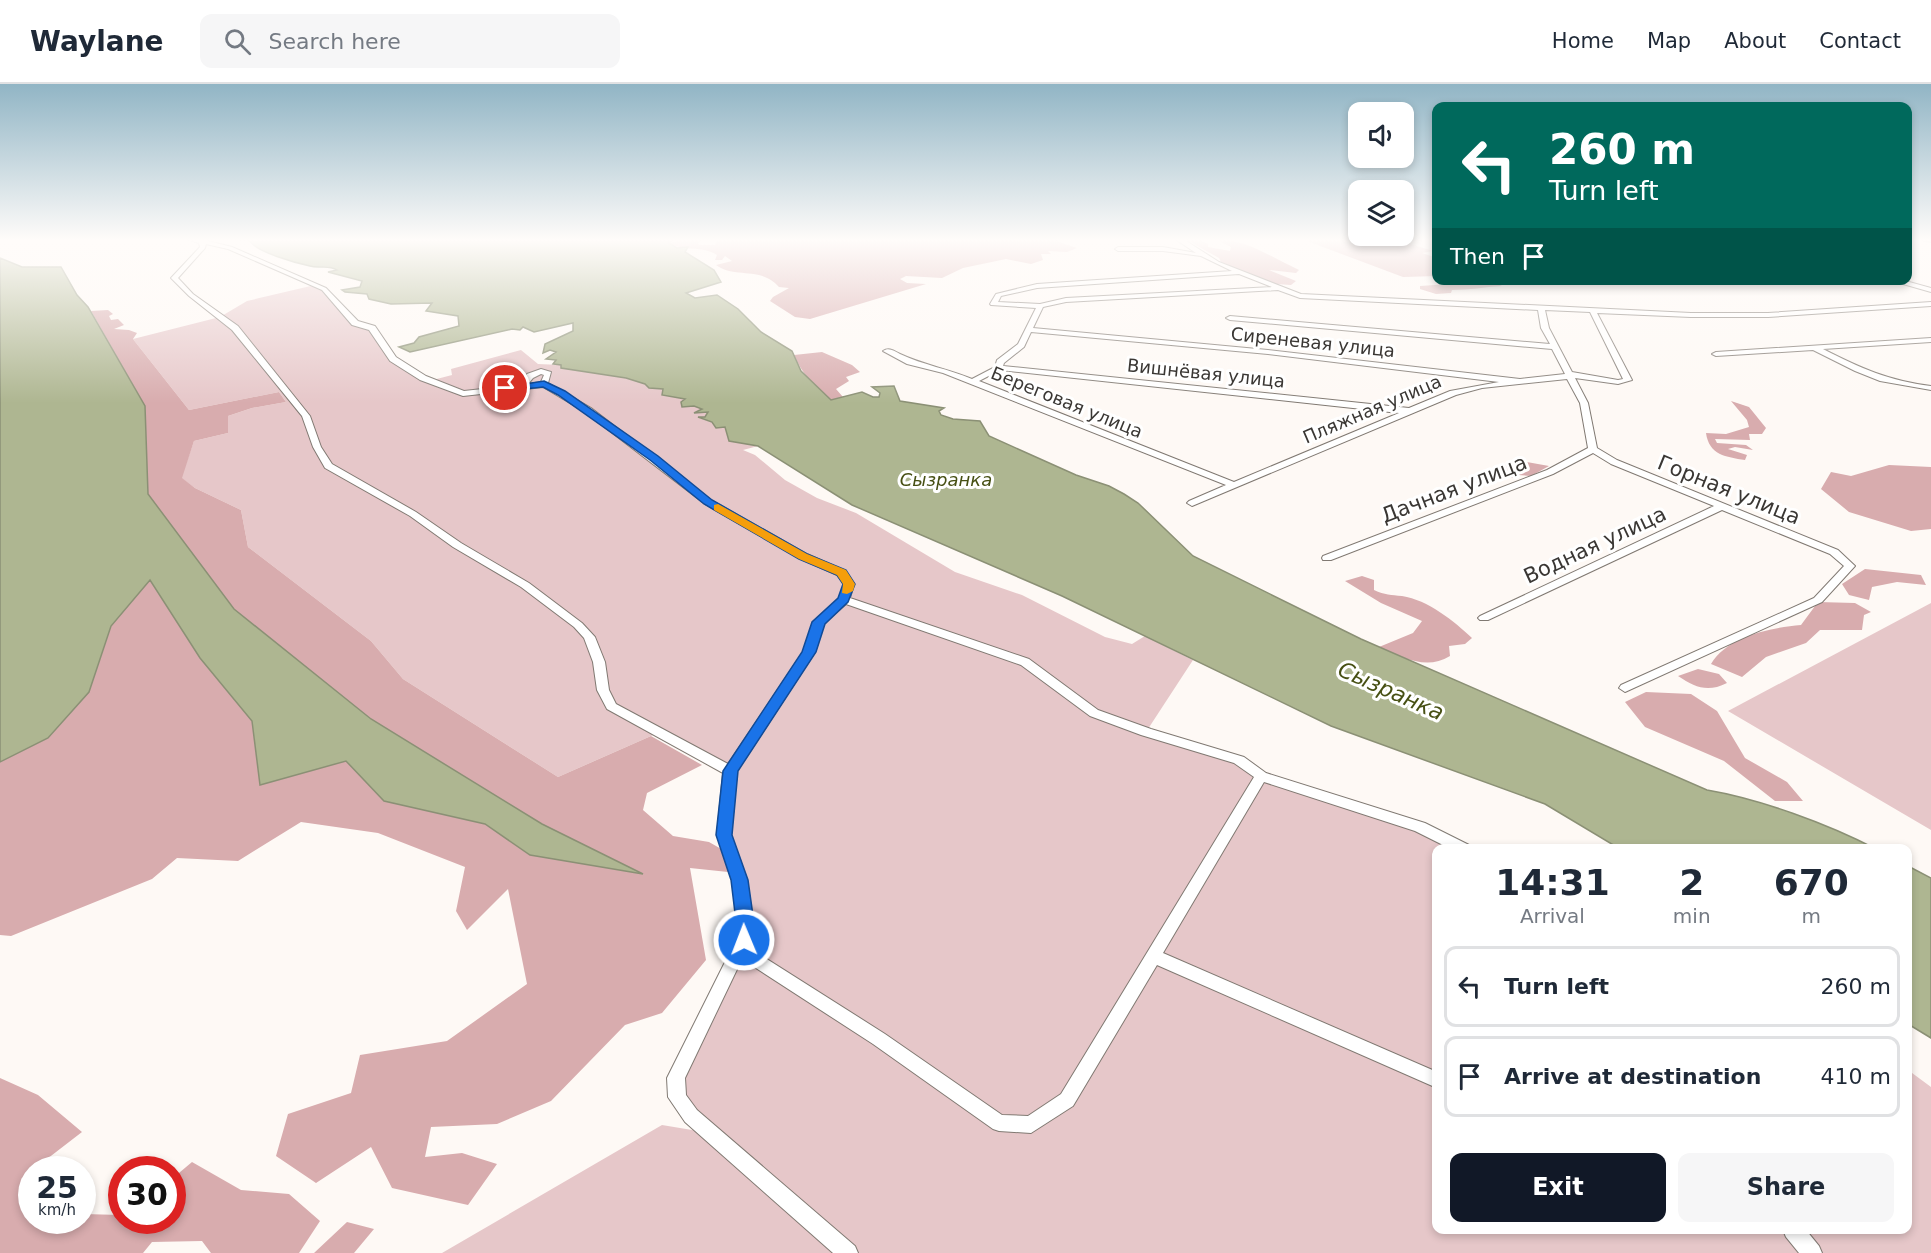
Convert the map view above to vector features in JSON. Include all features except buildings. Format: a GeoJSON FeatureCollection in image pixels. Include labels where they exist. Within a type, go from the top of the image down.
{"type":"FeatureCollection","features":[{"type":"Feature","properties":{"kind":"street"},"geometry":{"type":"LineString","coordinates":[[190,294],[235,328],[306,416],[316,447],[328,466],[412,514],[564,612],[589,637],[599,662],[603,690],[611,706],[730,771]]}},
{"type":"Feature","properties":{"kind":"street"},"geometry":{"type":"LineString","coordinates":[[328,294],[355,323],[372,328],[393,359],[423,378],[462,394],[544,384],[588,410],[708,502],[794,551],[842,573],[849,584],[844,600],[819,622],[809,652],[730,771],[724,835],[740,880],[746,930],[676,1078],[677,1097],[691,1116],[848,1253]]}},
{"type":"Feature","properties":{"kind":"street"},"geometry":{"type":"LineString","coordinates":[[1004,294],[998,295],[993,304],[1040,306],[1066,300],[1191,294]]}},
{"type":"Feature","properties":{"kind":"street"},"geometry":{"type":"LineString","coordinates":[[1293,294],[1300,296],[1680,314],[1768,315],[1931,304]]}},
{"type":"Feature","properties":{"kind":"street"},"geometry":{"type":"LineString","coordinates":[[972,381],[999,368],[1000,362],[1021,345],[1040,306]]}},
{"type":"Feature","properties":{"kind":"street"},"geometry":{"type":"LineString","coordinates":[[1541,307],[1545,328],[1584,403],[1593,449]]}},
{"type":"Feature","properties":{"kind":"street","name":"Пляжная улица"},"geometry":{"type":"LineString","coordinates":[[1192,503],[1453,393],[1571,375],[1618,382],[1628,380],[1592,309]]}},
{"type":"Feature","properties":{"kind":"street"},"geometry":{"type":"LineString","coordinates":[[1230,318],[1556,347]]}},
{"type":"Feature","properties":{"kind":"street","name":"Сиреневая улица"},"geometry":{"type":"LineString","coordinates":[[1028,330],[1257,351],[1522,382]]}},
{"type":"Feature","properties":{"kind":"street"},"geometry":{"type":"LineString","coordinates":[[1716,354],[1931,340]]}},
{"type":"Feature","properties":{"kind":"street"},"geometry":{"type":"LineString","coordinates":[[1814,348],[1874,379],[1892,384],[1931,388]]}},
{"type":"Feature","properties":{"kind":"street","name":"Береговая улица"},"geometry":{"type":"LineString","coordinates":[[887,351],[972,381],[1234,485]]}},
{"type":"Feature","properties":{"kind":"street","name":"Вишнёвая улица"},"geometry":{"type":"LineString","coordinates":[[999,368],[1409,411]]}},
{"type":"Feature","properties":{"kind":"street","name":"Горная улица"},"geometry":{"type":"LineString","coordinates":[[1593,449],[1614,462],[1834,552],[1850,566],[1818,600],[1625,688]]}},
{"type":"Feature","properties":{"kind":"street","name":"Дачная улица"},"geometry":{"type":"LineString","coordinates":[[1327,558],[1550,472],[1593,449]]}},
{"type":"Feature","properties":{"kind":"street","name":"Водная улица"},"geometry":{"type":"LineString","coordinates":[[1484,618],[1722,506]]}},
{"type":"Feature","properties":{"kind":"street"},"geometry":{"type":"LineString","coordinates":[[844,600],[1025,662],[1094,713],[1146,732],[1239,760],[1261,776],[1420,827],[1454,844]]}},
{"type":"Feature","properties":{"kind":"street"},"geometry":{"type":"LineString","coordinates":[[739,949],[879,1039],[999,1123],[1031,1125],[1067,1100],[1261,776]]}},
{"type":"Feature","properties":{"kind":"street"},"geometry":{"type":"LineString","coordinates":[[1153,956],[1432,1078]]}},
{"type":"Feature","properties":{"kind":"street"},"geometry":{"type":"LineString","coordinates":[[1796,1234],[1812,1253]]}},
{"type":"Feature","properties":{"kind":"shaded area"},"geometry":{"type":"Polygon","coordinates":[[[279,294],[328,294],[355,323],[372,328],[393,359],[429,381],[452,375],[451,369],[521,350],[538,364],[561,365],[561,367],[626,378],[663,389],[662,395],[686,399],[682,407],[694,406],[703,408],[696,412],[709,412],[705,417],[700,418],[725,427],[729,441],[758,446],[743,450],[755,455],[785,480],[817,498],[856,513],[955,572],[1022,595],[1105,637],[1132,644],[1145,636],[1193,660],[1146,732],[1239,760],[1261,776],[1420,827],[1454,844],[1432,844],[1432,1234],[1912,1234],[1912,1073],[1931,1087],[1931,1253],[442,1253],[662,1125],[710,1133],[691,1116],[676,1078],[746,930],[724,835],[730,771],[660,732],[558,777],[403,679],[371,641],[248,547],[241,510],[195,488],[181,478],[194,441],[228,433],[228,416],[252,408],[286,402],[279,392],[189,410],[133,339],[220,317],[247,301],[279,294]]]}},
{"type":"Feature","properties":{"kind":"shaded area"},"geometry":{"type":"Polygon","coordinates":[[[779,294],[894,294],[810,319],[795,317],[770,301],[779,294]]]}},
{"type":"Feature","properties":{"kind":"shaded area"},"geometry":{"type":"Polygon","coordinates":[[[108,310],[113,314],[109,316],[111,320],[118,319],[124,325],[114,329],[137,333],[133,339],[189,410],[279,392],[286,402],[252,408],[228,416],[228,433],[194,441],[182,478],[195,488],[241,510],[248,547],[371,641],[403,679],[558,777],[651,736],[702,765],[647,793],[643,810],[673,836],[709,842],[730,854],[728,872],[690,868],[706,960],[662,1013],[625,1025],[551,1101],[497,1124],[431,1127],[425,1157],[462,1153],[497,1164],[468,1205],[392,1188],[371,1147],[316,1183],[276,1156],[288,1114],[351,1093],[360,1055],[447,1041],[527,984],[508,889],[467,930],[456,911],[465,867],[378,833],[301,822],[238,861],[177,858],[152,879],[11,936],[0,935],[0,762],[48,738],[89,692],[111,626],[150,580],[200,658],[252,721],[260,785],[346,761],[384,801],[485,824],[530,855],[640,873],[542,824],[371,719],[234,609],[148,494],[145,406],[91,311],[108,310]]]}},
{"type":"Feature","properties":{"kind":"shaded area"},"geometry":{"type":"Polygon","coordinates":[[[822,352],[852,365],[860,372],[846,377],[849,381],[836,389],[843,397],[831,400],[825,395],[805,374],[794,355],[822,352]]]}},
{"type":"Feature","properties":{"kind":"shaded area"},"geometry":{"type":"Polygon","coordinates":[[[1731,401],[1749,407],[1766,428],[1762,434],[1749,434],[1750,440],[1715,439],[1717,443],[1746,445],[1753,450],[1735,447],[1728,449],[1747,455],[1745,460],[1720,454],[1711,446],[1706,433],[1726,434],[1749,427],[1747,420],[1731,401]]]}},
{"type":"Feature","properties":{"kind":"shaded area"},"geometry":{"type":"Polygon","coordinates":[[[1516,460],[1549,466],[1531,476],[1518,475],[1512,478],[1491,471],[1516,460]]]}},
{"type":"Feature","properties":{"kind":"shaded area"},"geometry":{"type":"Polygon","coordinates":[[[1889,465],[1931,467],[1931,529],[1911,531],[1849,512],[1821,489],[1831,472],[1851,476],[1889,465]]]}},
{"type":"Feature","properties":{"kind":"shaded area"},"geometry":{"type":"Polygon","coordinates":[[[1865,569],[1921,575],[1926,585],[1897,582],[1872,587],[1869,600],[1849,595],[1842,584],[1865,569]]]}},
{"type":"Feature","properties":{"kind":"shaded area"},"geometry":{"type":"Polygon","coordinates":[[[1362,576],[1374,580],[1374,590],[1412,598],[1431,607],[1449,618],[1472,638],[1465,644],[1449,646],[1450,656],[1432,662],[1414,661],[1379,647],[1413,633],[1422,621],[1381,603],[1345,581],[1362,576]]]}},
{"type":"Feature","properties":{"kind":"shaded area"},"geometry":{"type":"Polygon","coordinates":[[[1818,602],[1855,603],[1871,612],[1864,615],[1862,630],[1820,630],[1806,643],[1766,657],[1742,677],[1711,664],[1718,654],[1739,640],[1763,631],[1801,625],[1818,602]]]}},
{"type":"Feature","properties":{"kind":"shaded area"},"geometry":{"type":"Polygon","coordinates":[[[1931,603],[1931,830],[1728,711],[1931,603]]]}},
{"type":"Feature","properties":{"kind":"shaded area"},"geometry":{"type":"Polygon","coordinates":[[[1698,669],[1719,674],[1727,683],[1707,688],[1690,683],[1678,676],[1698,669]]]}},
{"type":"Feature","properties":{"kind":"shaded area"},"geometry":{"type":"Polygon","coordinates":[[[1646,692],[1691,694],[1717,711],[1745,758],[1787,782],[1803,801],[1775,801],[1724,761],[1645,727],[1625,702],[1646,692]]]}},
{"type":"Feature","properties":{"kind":"shaded area"},"geometry":{"type":"Polygon","coordinates":[[[0,1078],[38,1095],[82,1132],[51,1156],[18,1156],[18,1234],[96,1234],[96,1214],[108,1215],[108,1234],[186,1234],[186,1167],[192,1162],[241,1190],[289,1194],[320,1221],[299,1253],[211,1253],[202,1241],[152,1242],[143,1253],[0,1253],[0,1078]]]}},
{"type":"Feature","properties":{"kind":"shaded area"},"geometry":{"type":"Polygon","coordinates":[[[347,1222],[374,1229],[354,1253],[314,1253],[347,1222]]]}},
{"type":"Feature","properties":{"kind":"water"},"geometry":{"type":"Polygon","coordinates":[[[0,294],[76,294],[88,307],[145,406],[148,494],[234,609],[371,719],[542,824],[643,874],[530,855],[485,824],[384,801],[346,761],[260,785],[252,721],[200,658],[150,580],[111,626],[89,692],[48,738],[0,762],[0,294]]]}},
{"type":"Feature","properties":{"kind":"water","name":"Сызранка"},"geometry":{"type":"Polygon","coordinates":[[[362,294],[687,294],[695,298],[717,295],[738,309],[761,332],[792,351],[801,371],[831,400],[862,392],[879,397],[880,393],[872,387],[894,386],[900,401],[944,408],[939,411],[941,415],[953,419],[980,421],[989,436],[1124,494],[1138,503],[1193,556],[1361,639],[1707,790],[1793,814],[1837,830],[1866,844],[1612,844],[1545,804],[1331,726],[1062,596],[852,505],[758,446],[729,441],[725,427],[716,428],[712,422],[698,417],[705,417],[708,412],[694,413],[702,409],[694,406],[682,407],[681,402],[685,399],[662,395],[663,389],[649,388],[645,384],[626,378],[561,368],[561,365],[553,364],[556,360],[546,359],[556,352],[550,350],[543,353],[545,344],[573,331],[573,323],[534,332],[523,327],[520,330],[512,329],[410,352],[399,347],[414,343],[419,337],[459,326],[458,316],[426,311],[432,303],[391,304],[369,299],[367,294],[362,294]]]}},
{"type":"Feature","properties":{"kind":"water"},"geometry":{"type":"Polygon","coordinates":[[[1912,868],[1931,878],[1931,1038],[1912,1026],[1912,868]]]}},
{"type":"Feature","properties":{"kind":"slow traffic"},"geometry":{"type":"LineString","coordinates":[[718,507],[748,527],[803,556],[842,573],[849,584],[847,591]]}},
{"type":"Feature","properties":{"kind":"route"},"geometry":{"type":"LineString","coordinates":[[505,388],[544,384],[561,393],[654,458],[708,502],[748,527],[803,556],[842,573],[849,584],[844,600],[819,622],[809,652],[730,771],[724,835],[740,880],[746,930],[744,940]]}}]}
